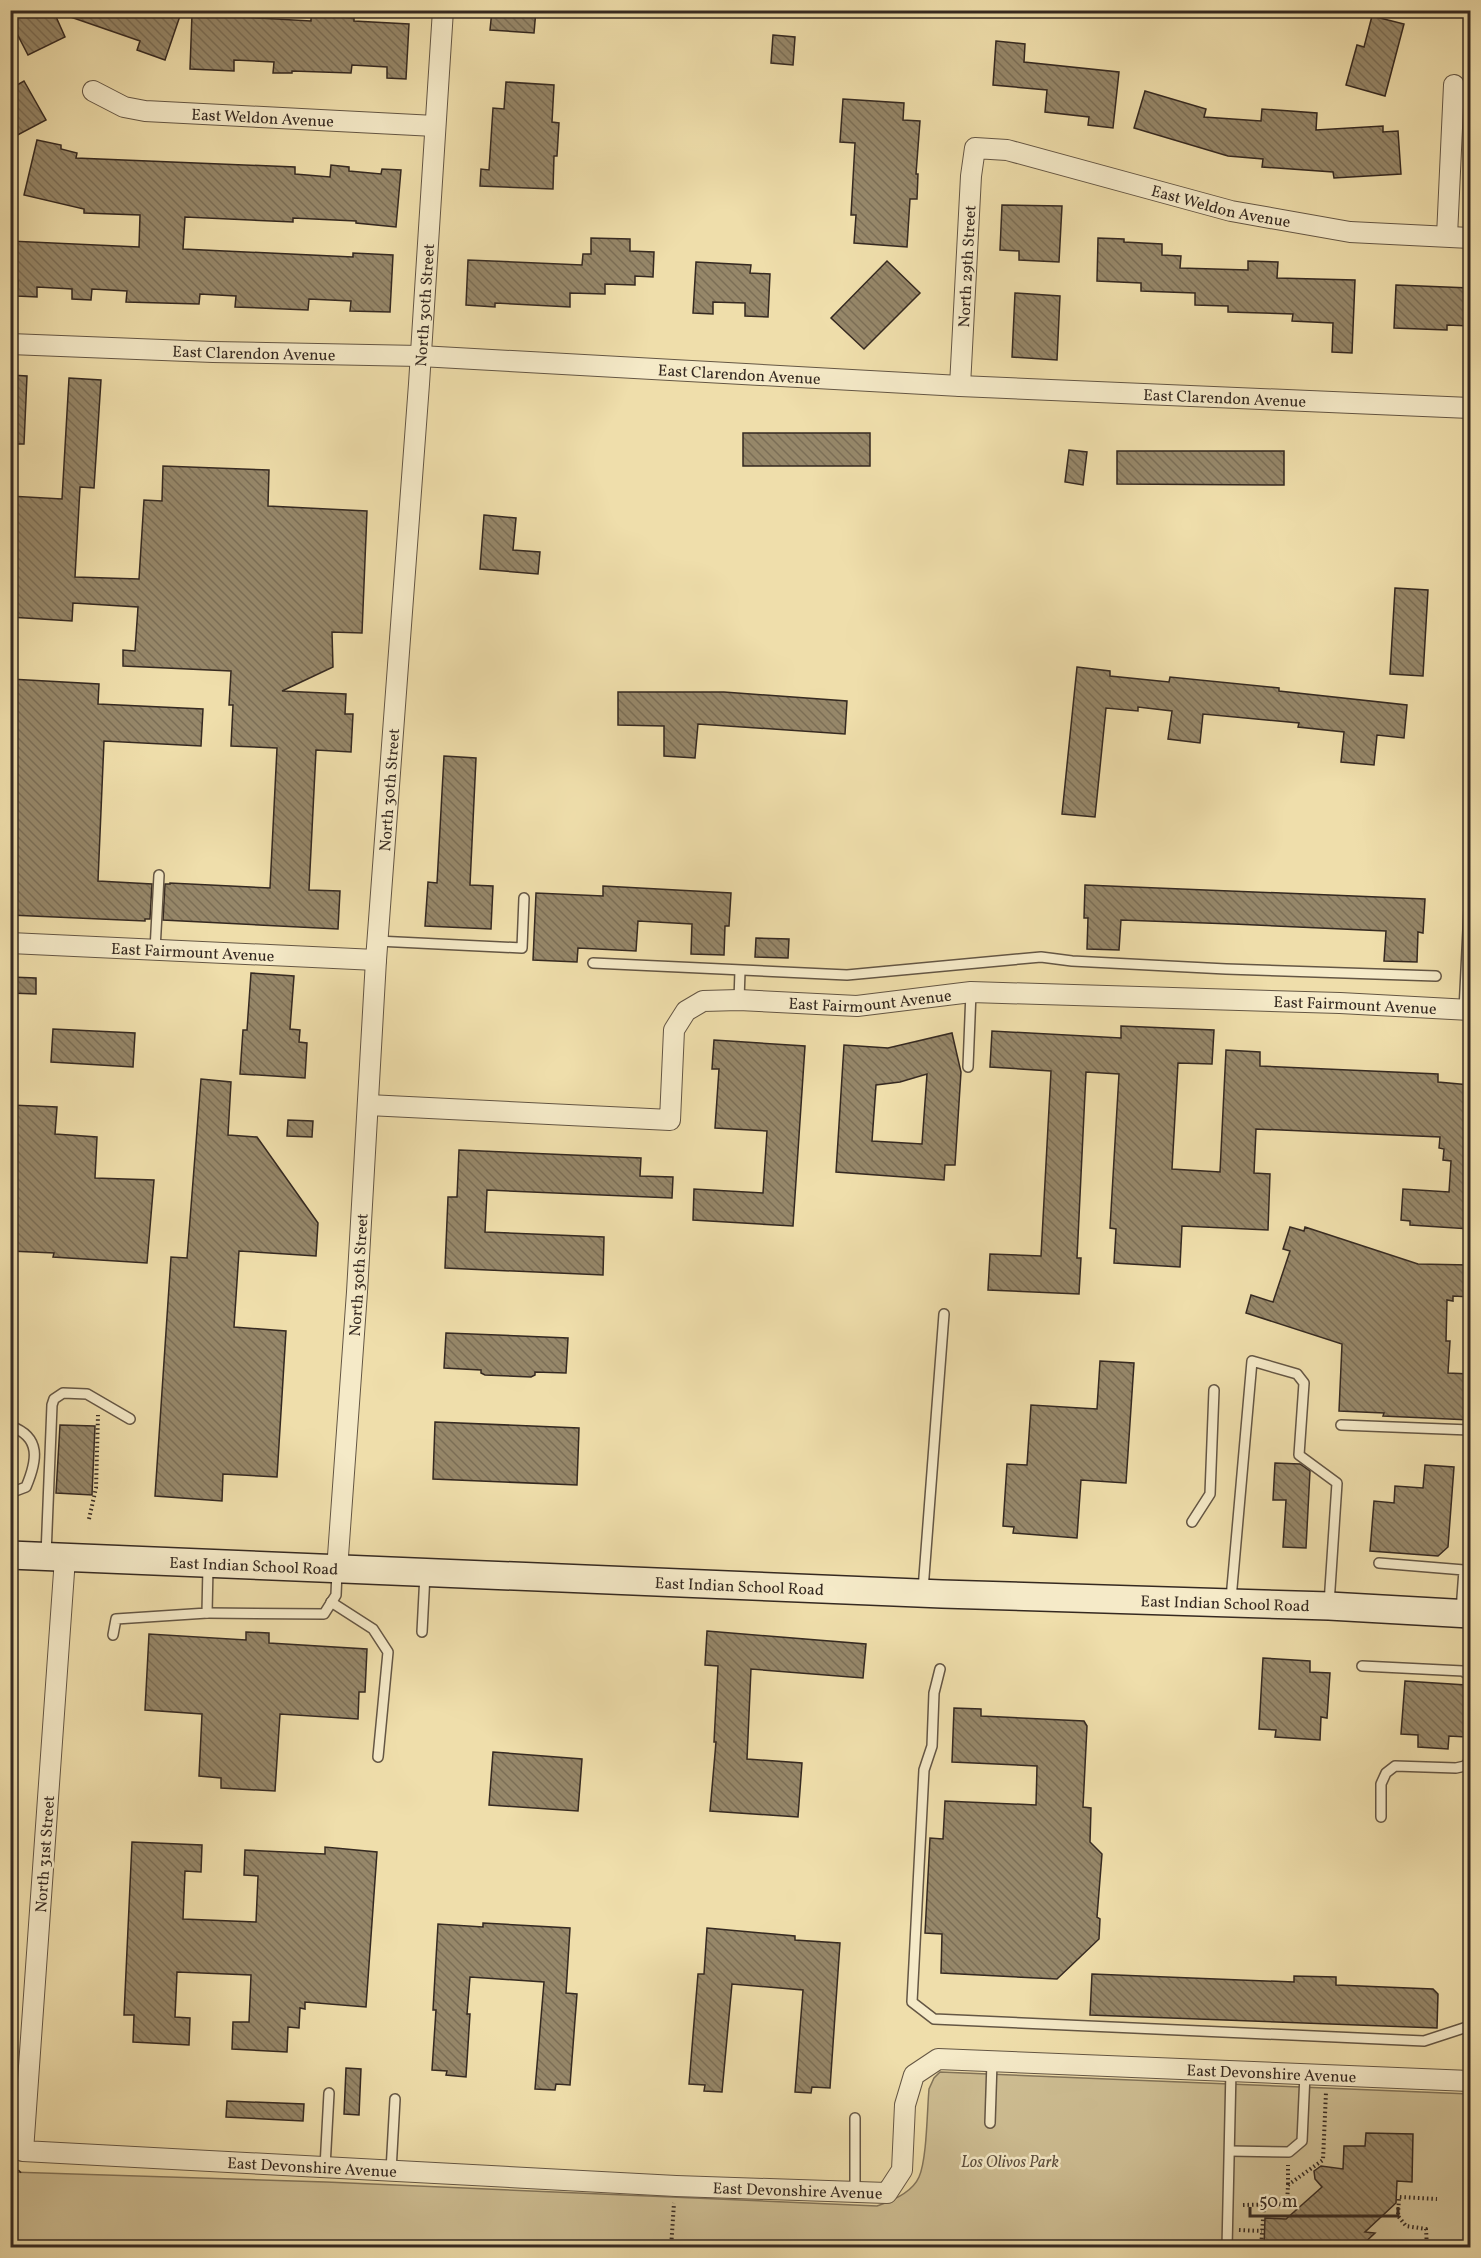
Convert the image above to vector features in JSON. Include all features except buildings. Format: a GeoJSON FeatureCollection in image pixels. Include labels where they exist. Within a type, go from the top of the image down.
{"type":"FeatureCollection","features":[{"type":"Feature","properties":{"kind":"main road","name":"East Indian School Road"},"geometry":{"type":"LineString","coordinates":[[10,1555],[425,1574],[1329,1606],[1466,1613]]}},
{"type":"Feature","properties":{"kind":"street","name":"North 30th Street"},"geometry":{"type":"LineString","coordinates":[[337,1570],[376,951],[420,356],[442,10]]}},
{"type":"Feature","properties":{"kind":"street"},"geometry":{"type":"LineString","coordinates":[[1447,236],[1454,85]]}},
{"type":"Feature","properties":{"kind":"street","name":"East Weldon Avenue"},"geometry":{"type":"LineString","coordinates":[[93,91],[123,107],[145,111],[435,126]]}},
{"type":"Feature","properties":{"kind":"street","name":"East Weldon Avenue"},"geometry":{"type":"LineString","coordinates":[[975,148],[1007,150],[1267,219],[1350,232],[1470,238]]}},
{"type":"Feature","properties":{"kind":"street","name":"North 29th Street"},"geometry":{"type":"LineString","coordinates":[[960,386],[971,176],[975,148]]}},
{"type":"Feature","properties":{"kind":"street","name":"East Clarendon Avenue"},"geometry":{"type":"LineString","coordinates":[[10,344],[213,352],[420,356],[960,386],[1470,408]]}},
{"type":"Feature","properties":{"kind":"street","name":"East Fairmount Avenue"},"geometry":{"type":"LineString","coordinates":[[10,944],[155,950],[376,951]]}},
{"type":"Feature","properties":{"kind":"street","name":"East Fairmount Avenue"},"geometry":{"type":"LineString","coordinates":[[368,1105],[670,1120],[674,1030],[686,1011],[703,1001],[739,1000],[856,1006],[889,1004],[971,992],[1340,1003],[1467,1010]]}},
{"type":"Feature","properties":{"kind":"street","name":"North 31st Street"},"geometry":{"type":"LineString","coordinates":[[23,2159],[55,1557]]}},
{"type":"Feature","properties":{"kind":"street","name":"East Devonshire Avenue"},"geometry":{"type":"LineString","coordinates":[[23,2159],[325,2167],[676,2186],[886,2193],[902,2170],[905,2104],[914,2074],[939,2060],[1470,2081]]}},
{"type":"Feature","properties":{"kind":"lane"},"geometry":{"type":"LineString","coordinates":[[155,950],[159,875]]}},
{"type":"Feature","properties":{"kind":"lane"},"geometry":{"type":"LineString","coordinates":[[1467,1010],[1470,890]]}},
{"type":"Feature","properties":{"kind":"lane"},"geometry":{"type":"LineString","coordinates":[[376,951],[522,948],[524,898]]}},
{"type":"Feature","properties":{"kind":"lane"},"geometry":{"type":"LineString","coordinates":[[593,963],[847,975],[1041,957],[1072,962],[1436,976]]}},
{"type":"Feature","properties":{"kind":"lane"},"geometry":{"type":"LineString","coordinates":[[739,1000],[740,971]]}},
{"type":"Feature","properties":{"kind":"lane"},"geometry":{"type":"LineString","coordinates":[[968,1067],[971,992]]}},
{"type":"Feature","properties":{"kind":"lane"},"geometry":{"type":"LineString","coordinates":[[923,1592],[944,1314]]}},
{"type":"Feature","properties":{"kind":"lane"},"geometry":{"type":"LineString","coordinates":[[1231,1604],[1252,1361],[1297,1374],[1304,1383],[1299,1455],[1337,1482],[1329,1606]]}},
{"type":"Feature","properties":{"kind":"lane"},"geometry":{"type":"LineString","coordinates":[[1192,1522],[1210,1494],[1214,1390]]}},
{"type":"Feature","properties":{"kind":"lane"},"geometry":{"type":"LineString","coordinates":[[55,1557],[49,1444],[54,1399],[63,1393],[87,1394],[130,1419]]}},
{"type":"Feature","properties":{"kind":"lane"},"geometry":{"type":"LineString","coordinates":[[1341,1425],[1470,1430]]}},
{"type":"Feature","properties":{"kind":"lane"},"geometry":{"type":"LineString","coordinates":[[10,1426],[33,1442],[34,1466],[26,1486],[10,1493]]}},
{"type":"Feature","properties":{"kind":"lane"},"geometry":{"type":"LineString","coordinates":[[1379,1563],[1464,1570],[1466,1613]]}},
{"type":"Feature","properties":{"kind":"lane"},"geometry":{"type":"LineString","coordinates":[[207,1613],[208,1564]]}},
{"type":"Feature","properties":{"kind":"lane"},"geometry":{"type":"LineString","coordinates":[[113,1635],[116,1619],[207,1613],[324,1614],[336,1595],[337,1570]]}},
{"type":"Feature","properties":{"kind":"lane"},"geometry":{"type":"LineString","coordinates":[[422,1632],[425,1574]]}},
{"type":"Feature","properties":{"kind":"lane"},"geometry":{"type":"LineString","coordinates":[[331,1602],[373,1629],[388,1652],[378,1757]]}},
{"type":"Feature","properties":{"kind":"lane"},"geometry":{"type":"LineString","coordinates":[[1362,1666],[1463,1671],[1470,1676]]}},
{"type":"Feature","properties":{"kind":"lane"},"geometry":{"type":"LineString","coordinates":[[940,1669],[934,1693],[932,1746],[924,1770],[912,2002],[934,2019],[1424,2041],[1470,2026]]}},
{"type":"Feature","properties":{"kind":"lane"},"geometry":{"type":"LineString","coordinates":[[1381,1817],[1381,1784],[1386,1773],[1395,1766],[1456,1768],[1465,1766],[1470,1760]]}},
{"type":"Feature","properties":{"kind":"lane"},"geometry":{"type":"LineString","coordinates":[[990,2123],[992,2061]]}},
{"type":"Feature","properties":{"kind":"lane"},"geometry":{"type":"LineString","coordinates":[[1227,2247],[1230,2070]]}},
{"type":"Feature","properties":{"kind":"lane"},"geometry":{"type":"LineString","coordinates":[[1230,2151],[1289,2152],[1302,2140],[1305,2074]]}},
{"type":"Feature","properties":{"kind":"lane"},"geometry":{"type":"LineString","coordinates":[[325,2167],[328,2093]]}},
{"type":"Feature","properties":{"kind":"lane"},"geometry":{"type":"LineString","coordinates":[[391,2171],[395,2099]]}},
{"type":"Feature","properties":{"kind":"lane"},"geometry":{"type":"LineString","coordinates":[[855,2118],[855,2192]]}},
{"type":"Feature","properties":{"kind":"path"},"geometry":{"type":"LineString","coordinates":[[89,1519],[96,1488],[99,1404]]}},
{"type":"Feature","properties":{"kind":"path"},"geometry":{"type":"LineString","coordinates":[[1287,2204],[1288,2185],[1323,2160],[1326,2091]]}},
{"type":"Feature","properties":{"kind":"path"},"geometry":{"type":"LineString","coordinates":[[10,2187],[23,2159]]}},
{"type":"Feature","properties":{"kind":"path"},"geometry":{"type":"LineString","coordinates":[[1427,2247],[1426,2229],[1406,2226],[1398,2216],[1399,2197],[1437,2199]]}},
{"type":"Feature","properties":{"kind":"path"},"geometry":{"type":"LineString","coordinates":[[671,2247],[674,2200]]}},
{"type":"Feature","properties":{"kind":"path"},"geometry":{"type":"LineString","coordinates":[[1243,2205],[1287,2204],[1298,2208]]}},
{"type":"Feature","properties":{"kind":"path"},"geometry":{"type":"LineString","coordinates":[[1261,2247],[1264,2205]]}},
{"type":"Feature","properties":{"kind":"path"},"geometry":{"type":"LineString","coordinates":[[1228,2230],[1262,2232]]}},
{"type":"Feature","properties":{"kind":"green space","name":"Los Olivos Park"},"geometry":{"type":"Polygon","coordinates":[[[940,2072],[1470,2094],[1470,2140],[1463,2247],[11,2248],[11,2172],[326,2182],[877,2206],[907,2192],[919,2177],[925,2147],[929,2089],[940,2072]]]}}]}
